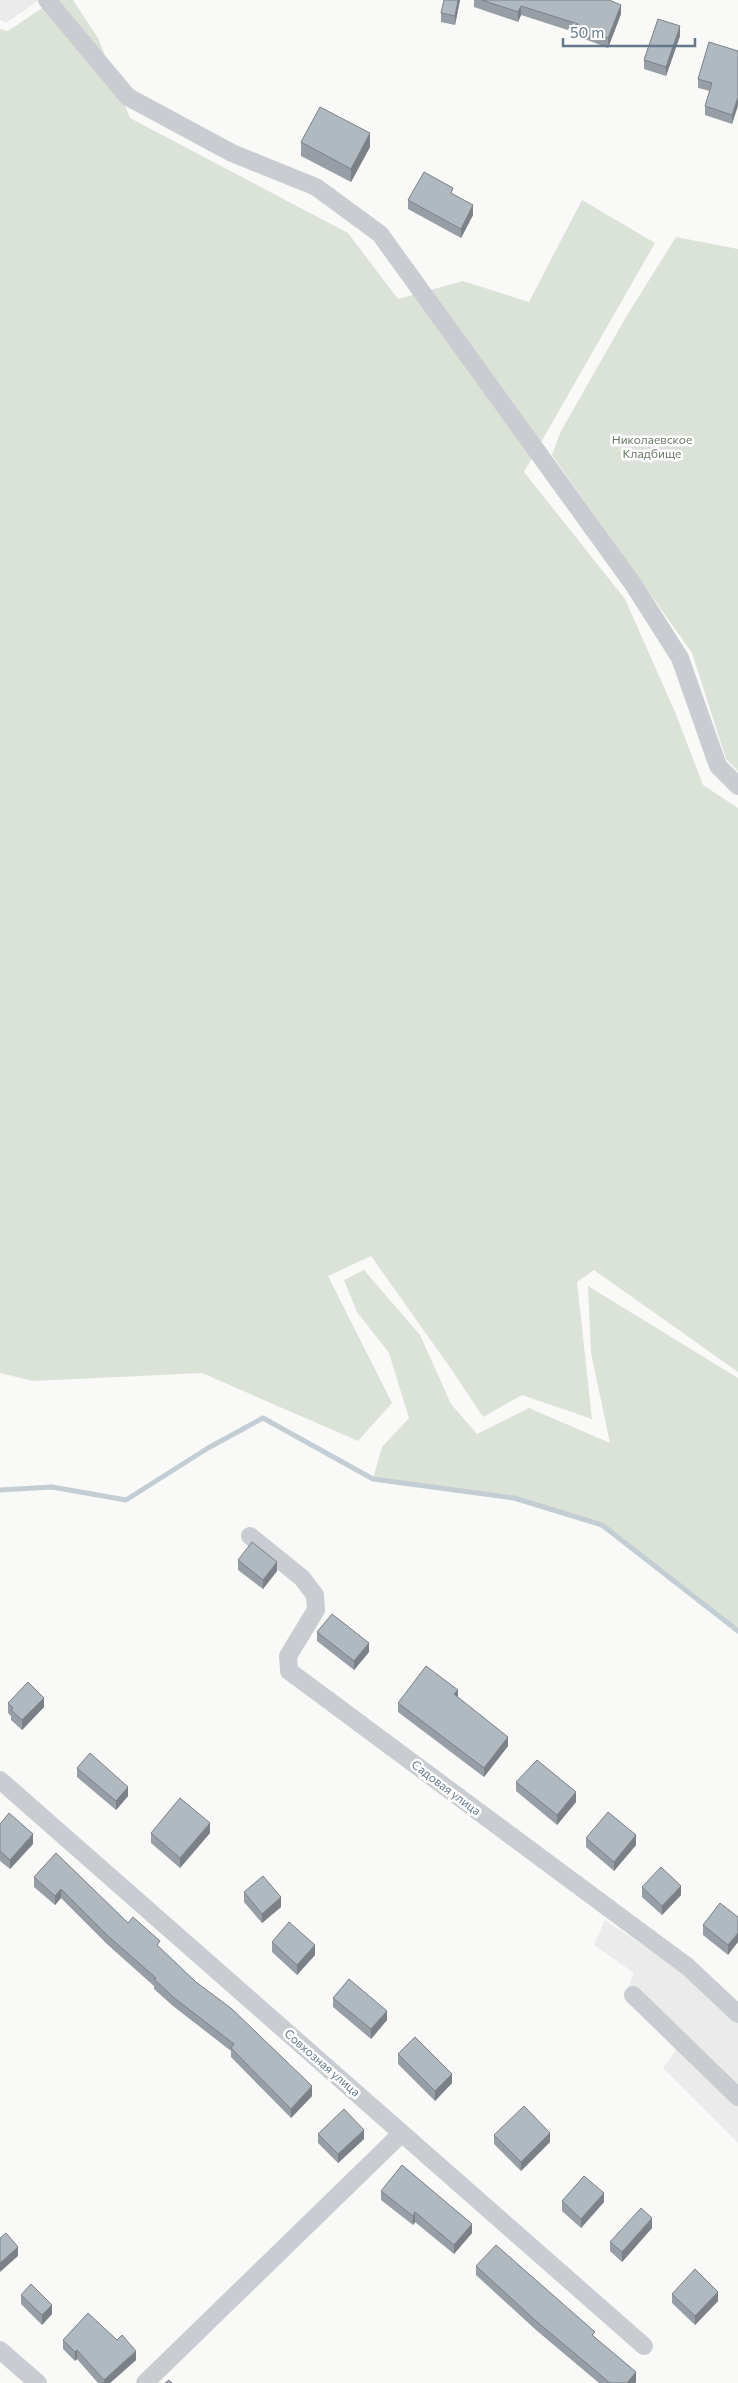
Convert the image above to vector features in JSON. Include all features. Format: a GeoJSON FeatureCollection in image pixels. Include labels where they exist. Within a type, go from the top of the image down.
{"type":"FeatureCollection","features":[{"type":"Feature","properties":{"kind":"street"},"geometry":{"type":"LineString","coordinates":[[47,0],[128,96],[232,153],[316,187],[380,234],[633,584],[680,658],[718,766],[738,786]]}},
{"type":"Feature","properties":{"kind":"street","name":"Садовая улица"},"geometry":{"type":"LineString","coordinates":[[250,1536],[302,1578],[315,1594],[316,1610],[288,1656],[289,1671],[688,1967],[738,2014]]}},
{"type":"Feature","properties":{"kind":"street","name":"Совхозная улица"},"geometry":{"type":"LineString","coordinates":[[0,1780],[644,2346]]}},
{"type":"Feature","properties":{"kind":"street"},"geometry":{"type":"LineString","coordinates":[[633,1995],[738,2098]]}},
{"type":"Feature","properties":{"kind":"street"},"geometry":{"type":"LineString","coordinates":[[145,2383],[402,2133]]}},
{"type":"Feature","properties":{"kind":"street"},"geometry":{"type":"LineString","coordinates":[[0,2350],[38,2383]]}},
{"type":"Feature","properties":{"kind":"shaded area"},"geometry":{"type":"Polygon","coordinates":[[[0,0],[39,0],[6,23],[0,20],[0,0]]]}},
{"type":"Feature","properties":{"kind":"shaded area"},"geometry":{"type":"Polygon","coordinates":[[[605,1920],[683,1972],[738,2023],[738,2143],[663,2068],[676,2050],[624,1997],[634,1973],[594,1945],[605,1920]]]}},
{"type":"Feature","properties":{"kind":"green space"},"geometry":{"type":"Polygon","coordinates":[[[54,0],[73,0],[98,38],[130,118],[348,233],[398,299],[463,281],[529,302],[582,200],[655,243],[524,472],[625,599],[675,712],[703,785],[738,808],[738,1372],[594,1270],[577,1282],[592,1419],[522,1395],[483,1417],[371,1256],[328,1276],[392,1403],[358,1441],[202,1373],[33,1381],[0,1373],[0,29],[8,31],[54,0]]]}},
{"type":"Feature","properties":{"kind":"green space","name":"Николаевское Кладбище"},"geometry":{"type":"Polygon","coordinates":[[[676,237],[738,249],[738,771],[726,759],[692,653],[552,455],[561,431],[626,317],[676,237]]]}},
{"type":"Feature","properties":{"kind":"green space"},"geometry":{"type":"Polygon","coordinates":[[[364,1270],[420,1335],[451,1404],[477,1434],[529,1408],[610,1443],[591,1353],[588,1286],[738,1378],[738,1631],[602,1525],[514,1498],[373,1479],[382,1447],[409,1418],[389,1353],[357,1312],[344,1280],[364,1270]]]}},
{"type":"Feature","properties":{"kind":"building"},"geometry":{"type":"Polygon","coordinates":[[[444,0],[458,0],[455,16],[441,13],[444,0]]]}},
{"type":"Feature","properties":{"kind":"building"},"geometry":{"type":"Polygon","coordinates":[[[482,0],[609,0],[621,5],[608,38],[577,26],[578,24],[521,6],[518,12],[482,0]]]}},
{"type":"Feature","properties":{"kind":"building"},"geometry":{"type":"Polygon","coordinates":[[[658,19],[680,26],[666,67],[644,60],[658,19]]]}},
{"type":"Feature","properties":{"kind":"building"},"geometry":{"type":"Polygon","coordinates":[[[709,42],[738,51],[738,97],[732,115],[705,106],[712,83],[698,79],[709,42]]]}},
{"type":"Feature","properties":{"kind":"building"},"geometry":{"type":"Polygon","coordinates":[[[320,107],[370,133],[351,169],[301,142],[320,107]]]}},
{"type":"Feature","properties":{"kind":"building"},"geometry":{"type":"Polygon","coordinates":[[[424,172],[453,188],[451,193],[473,205],[461,229],[408,200],[424,172]]]}},
{"type":"Feature","properties":{"kind":"building"},"geometry":{"type":"Polygon","coordinates":[[[252,1542],[277,1562],[263,1580],[238,1560],[252,1542]]]}},
{"type":"Feature","properties":{"kind":"building"},"geometry":{"type":"Polygon","coordinates":[[[332,1614],[369,1643],[354,1661],[317,1632],[332,1614]]]}},
{"type":"Feature","properties":{"kind":"building"},"geometry":{"type":"Polygon","coordinates":[[[426,1666],[458,1690],[454,1694],[508,1737],[484,1768],[398,1703],[426,1666]]]}},
{"type":"Feature","properties":{"kind":"building"},"geometry":{"type":"Polygon","coordinates":[[[28,1682],[44,1698],[22,1720],[11,1710],[13,1708],[8,1703],[28,1682]]]}},
{"type":"Feature","properties":{"kind":"building"},"geometry":{"type":"Polygon","coordinates":[[[90,1753],[128,1787],[116,1801],[77,1768],[90,1753]]]}},
{"type":"Feature","properties":{"kind":"building"},"geometry":{"type":"Polygon","coordinates":[[[537,1760],[576,1792],[557,1815],[516,1782],[537,1760]]]}},
{"type":"Feature","properties":{"kind":"building"},"geometry":{"type":"Polygon","coordinates":[[[180,1798],[210,1823],[180,1858],[151,1833],[180,1798]]]}},
{"type":"Feature","properties":{"kind":"building"},"geometry":{"type":"Polygon","coordinates":[[[608,1812],[636,1835],[614,1862],[586,1838],[608,1812]]]}},
{"type":"Feature","properties":{"kind":"building"},"geometry":{"type":"Polygon","coordinates":[[[9,1813],[33,1834],[10,1860],[0,1851],[0,1824],[9,1813]]]}},
{"type":"Feature","properties":{"kind":"building"},"geometry":{"type":"Polygon","coordinates":[[[56,1853],[128,1923],[133,1917],[160,1941],[157,1945],[196,1982],[232,2009],[312,2086],[291,2109],[231,2048],[234,2044],[173,1997],[154,1979],[156,1978],[108,1936],[61,1889],[55,1896],[34,1877],[56,1853]]]}},
{"type":"Feature","properties":{"kind":"building"},"geometry":{"type":"Polygon","coordinates":[[[661,1867],[681,1886],[662,1906],[642,1887],[661,1867]]]}},
{"type":"Feature","properties":{"kind":"building"},"geometry":{"type":"Polygon","coordinates":[[[263,1876],[281,1897],[262,1914],[244,1892],[263,1876]]]}},
{"type":"Feature","properties":{"kind":"building"},"geometry":{"type":"Polygon","coordinates":[[[720,1903],[738,1917],[738,1933],[728,1945],[703,1925],[720,1903]]]}},
{"type":"Feature","properties":{"kind":"building"},"geometry":{"type":"Polygon","coordinates":[[[289,1922],[315,1945],[297,1965],[272,1942],[289,1922]]]}},
{"type":"Feature","properties":{"kind":"building"},"geometry":{"type":"Polygon","coordinates":[[[349,1979],[387,2011],[371,2029],[333,1998],[349,1979]]]}},
{"type":"Feature","properties":{"kind":"building"},"geometry":{"type":"Polygon","coordinates":[[[415,2037],[452,2074],[435,2091],[398,2054],[415,2037]]]}},
{"type":"Feature","properties":{"kind":"building"},"geometry":{"type":"Polygon","coordinates":[[[524,2106],[550,2133],[521,2162],[494,2135],[524,2106]]]}},
{"type":"Feature","properties":{"kind":"building"},"geometry":{"type":"Polygon","coordinates":[[[344,2109],[364,2130],[338,2154],[318,2134],[344,2109]]]}},
{"type":"Feature","properties":{"kind":"building"},"geometry":{"type":"Polygon","coordinates":[[[402,2165],[472,2224],[454,2245],[415,2212],[413,2216],[381,2191],[402,2165]]]}},
{"type":"Feature","properties":{"kind":"building"},"geometry":{"type":"Polygon","coordinates":[[[584,2176],[604,2193],[581,2219],[562,2201],[584,2176]]]}},
{"type":"Feature","properties":{"kind":"building"},"geometry":{"type":"Polygon","coordinates":[[[641,2208],[652,2218],[622,2252],[610,2242],[641,2208]]]}},
{"type":"Feature","properties":{"kind":"building"},"geometry":{"type":"Polygon","coordinates":[[[6,2233],[18,2247],[0,2263],[0,2238],[6,2233]]]}},
{"type":"Feature","properties":{"kind":"building"},"geometry":{"type":"Polygon","coordinates":[[[496,2245],[595,2332],[592,2335],[636,2372],[627,2383],[610,2383],[536,2321],[476,2266],[496,2245]]]}},
{"type":"Feature","properties":{"kind":"building"},"geometry":{"type":"Polygon","coordinates":[[[695,2269],[718,2292],[695,2316],[672,2294],[695,2269]]]}},
{"type":"Feature","properties":{"kind":"building"},"geometry":{"type":"Polygon","coordinates":[[[31,2284],[52,2305],[42,2315],[21,2295],[31,2284]]]}},
{"type":"Feature","properties":{"kind":"building"},"geometry":{"type":"Polygon","coordinates":[[[88,2313],[117,2340],[122,2335],[136,2351],[104,2380],[77,2350],[75,2352],[63,2340],[88,2313]]]}},
{"type":"Feature","properties":{"kind":"waterway"},"geometry":{"type":"LineString","coordinates":[[0,1490],[52,1487],[126,1500],[208,1448],[263,1418],[373,1479],[514,1498],[602,1525],[738,1631]]}}]}
